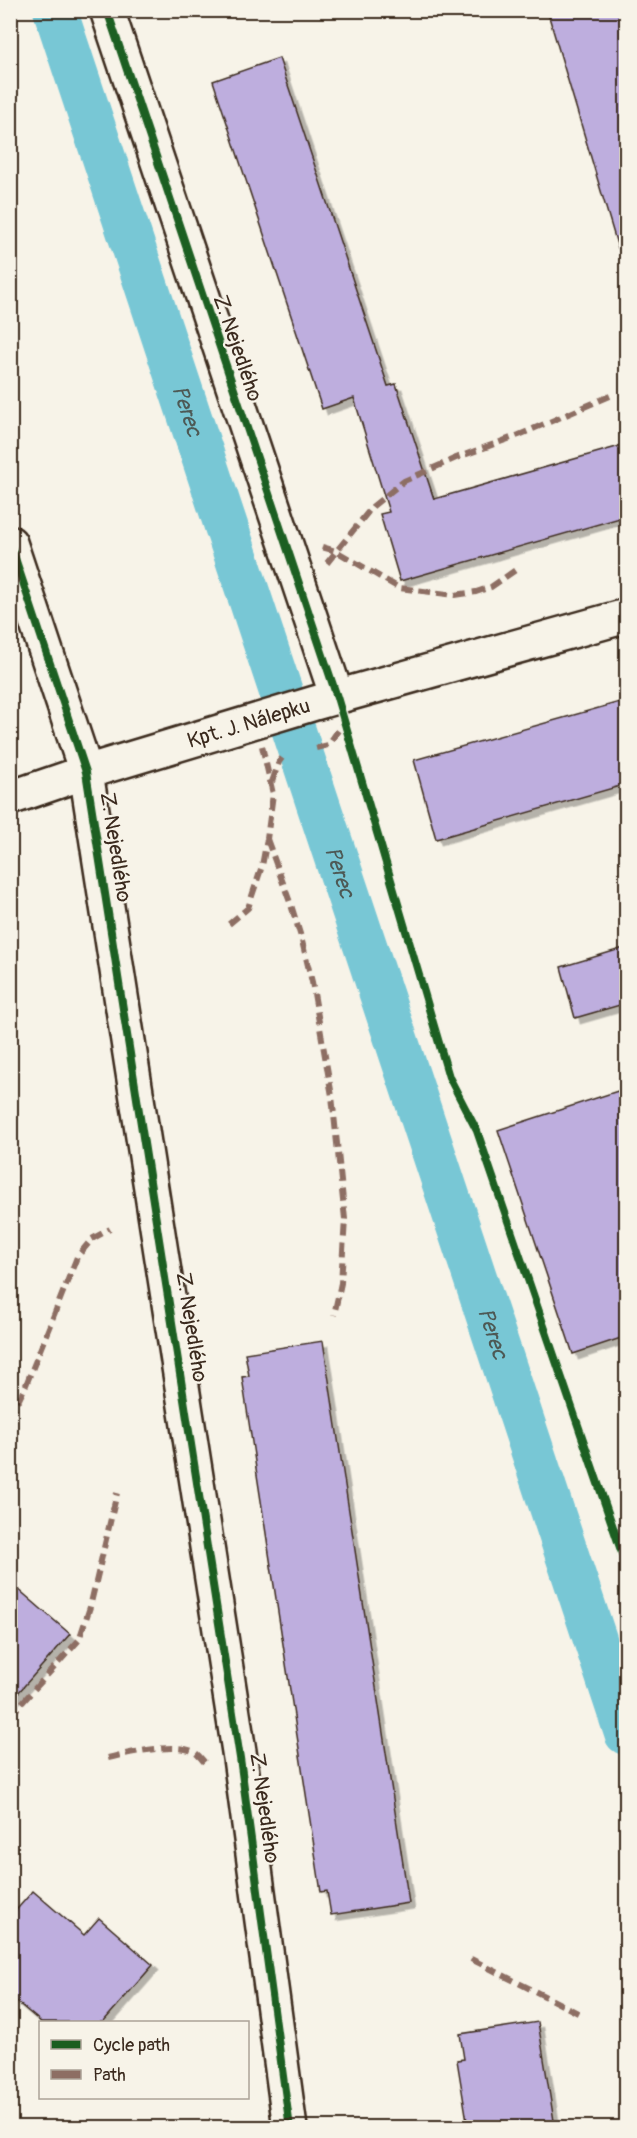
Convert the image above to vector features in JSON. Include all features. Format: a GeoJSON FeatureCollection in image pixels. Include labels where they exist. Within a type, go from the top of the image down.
{"type":"FeatureCollection","features":[{"type":"Feature","properties":{"kind":"street","name":"Z. Nejedlého"},"geometry":{"type":"LineString","coordinates":[[107,10],[326,700]]}},
{"type":"Feature","properties":{"kind":"street","name":"Z. Nejedlého"},"geometry":{"type":"LineString","coordinates":[[10,543],[86,772],[240,1758],[290,2127]]}},
{"type":"Feature","properties":{"kind":"street","name":"Kpt. J. Nálepku"},"geometry":{"type":"LineString","coordinates":[[10,798],[86,772],[326,700],[627,616]]}},
{"type":"Feature","properties":{"kind":"building"},"geometry":{"type":"Polygon","coordinates":[[[547,10],[620,10],[627,33],[627,247],[618,248],[547,10]]]}},
{"type":"Feature","properties":{"kind":"building"},"geometry":{"type":"Polygon","coordinates":[[[279,58],[388,386],[396,384],[434,499],[627,444],[627,516],[400,581],[380,514],[389,512],[354,398],[322,409],[213,81],[279,58]]]}},
{"type":"Feature","properties":{"kind":"building"},"geometry":{"type":"Polygon","coordinates":[[[627,700],[627,784],[436,839],[414,760],[627,700]]]}},
{"type":"Feature","properties":{"kind":"building"},"geometry":{"type":"Polygon","coordinates":[[[627,947],[627,1003],[575,1018],[561,967],[627,947]]]}},
{"type":"Feature","properties":{"kind":"building"},"geometry":{"type":"Polygon","coordinates":[[[627,1088],[627,1336],[573,1354],[498,1130],[627,1088]]]}},
{"type":"Feature","properties":{"kind":"building"},"geometry":{"type":"Polygon","coordinates":[[[323,1341],[409,1903],[331,1915],[327,1891],[321,1892],[242,1377],[249,1376],[245,1353],[323,1341]]]}},
{"type":"Feature","properties":{"kind":"building"},"geometry":{"type":"Polygon","coordinates":[[[10,1582],[70,1634],[10,1702],[10,1582]]]}},
{"type":"Feature","properties":{"kind":"building"},"geometry":{"type":"Polygon","coordinates":[[[33,1891],[84,1935],[99,1918],[153,1965],[104,2021],[40,2021],[10,1996],[10,1917],[33,1891]]]}},
{"type":"Feature","properties":{"kind":"building"},"geometry":{"type":"Polygon","coordinates":[[[538,2022],[555,2127],[468,2127],[457,2060],[464,2059],[460,2034],[538,2022]]]}},
{"type":"Feature","properties":{"kind":"waterway","name":"Perec"},"geometry":{"type":"LineString","coordinates":[[55,10],[626,1733]]}},
{"type":"Feature","properties":{"kind":"marked path"},"geometry":{"type":"LineString","coordinates":[[327,563],[373,506],[404,481],[610,396]]}},
{"type":"Feature","properties":{"kind":"marked path"},"geometry":{"type":"LineString","coordinates":[[621,543],[626,542]]}},
{"type":"Feature","properties":{"kind":"marked path"},"geometry":{"type":"LineString","coordinates":[[322,547],[336,551],[399,588],[455,595],[491,587],[517,569]]}},
{"type":"Feature","properties":{"kind":"marked path"},"geometry":{"type":"LineString","coordinates":[[316,748],[328,745],[344,722]]}},
{"type":"Feature","properties":{"kind":"marked path"},"geometry":{"type":"LineString","coordinates":[[229,924],[248,908],[262,866],[273,794],[262,746]]}},
{"type":"Feature","properties":{"kind":"marked path"},"geometry":{"type":"LineString","coordinates":[[272,782],[282,758]]}},
{"type":"Feature","properties":{"kind":"marked path"},"geometry":{"type":"LineString","coordinates":[[267,839],[301,937],[312,982],[332,1096],[345,1219],[341,1283],[334,1315]]}},
{"type":"Feature","properties":{"kind":"marked path"},"geometry":{"type":"LineString","coordinates":[[10,1418],[26,1385],[77,1257],[92,1239],[110,1229]]}},
{"type":"Feature","properties":{"kind":"marked path"},"geometry":{"type":"LineString","coordinates":[[10,1716],[79,1640],[90,1607],[117,1493]]}},
{"type":"Feature","properties":{"kind":"marked path"},"geometry":{"type":"LineString","coordinates":[[108,1758],[174,1748],[194,1752],[206,1764]]}},
{"type":"Feature","properties":{"kind":"marked path"},"geometry":{"type":"LineString","coordinates":[[471,1959],[580,2014]]}},
{"type":"Feature","properties":{"kind":"cycle path"},"geometry":{"type":"LineString","coordinates":[[107,10],[337,697],[449,1077],[477,1131],[626,1565]]}},
{"type":"Feature","properties":{"kind":"cycle path"},"geometry":{"type":"LineString","coordinates":[[10,543],[86,772],[240,1758],[290,2128]]}}]}
